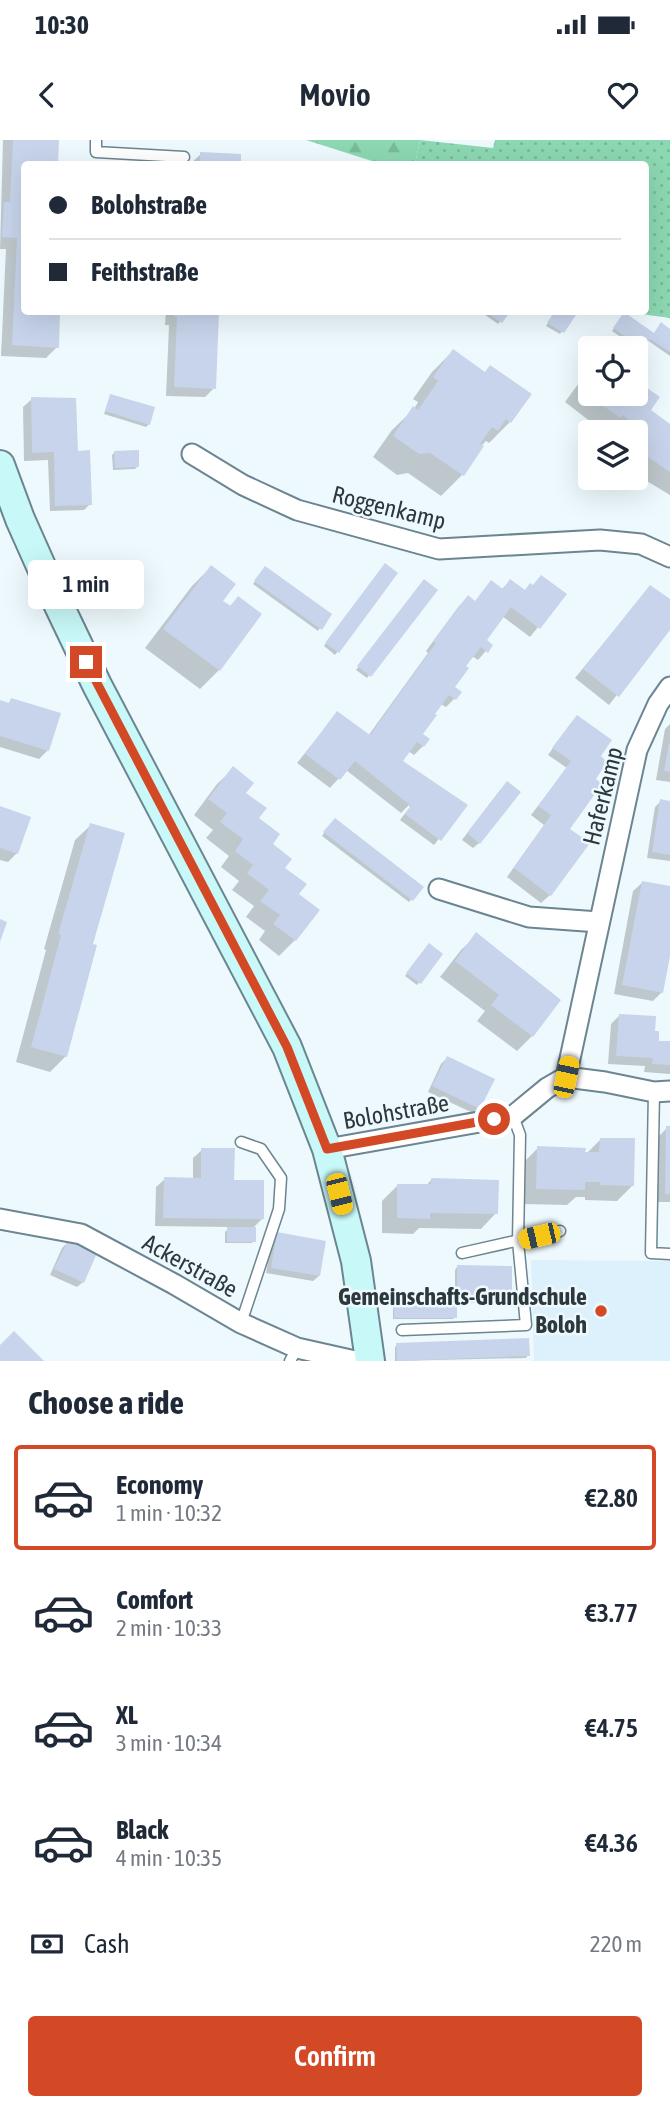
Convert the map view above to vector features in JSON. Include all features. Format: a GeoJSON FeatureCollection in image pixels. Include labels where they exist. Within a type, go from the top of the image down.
{"type":"FeatureCollection","features":[{"type":"Feature","properties":{"kind":"main road"},"geometry":{"type":"LineString","coordinates":[[0,468],[53,593],[97,685],[287,1047],[327,1149],[356,1261],[370,1361]]}},
{"type":"Feature","properties":{"kind":"street","name":"Roggenkamp"},"geometry":{"type":"LineString","coordinates":[[192,454],[243,485],[297,510],[439,549],[600,540],[641,544],[670,556]]}},
{"type":"Feature","properties":{"kind":"street","name":"Haferkamp"},"geometry":{"type":"LineString","coordinates":[[566,1077],[637,750],[658,704],[670,688]]}},
{"type":"Feature","properties":{"kind":"street"},"geometry":{"type":"LineString","coordinates":[[439,889],[529,917],[599,922]]}},
{"type":"Feature","properties":{"kind":"street"},"geometry":{"type":"LineString","coordinates":[[513,1116],[547,1087],[566,1077],[662,1092]]}},
{"type":"Feature","properties":{"kind":"street","name":"Bolohstraße"},"geometry":{"type":"LineString","coordinates":[[327,1149],[513,1116]]}},
{"type":"Feature","properties":{"kind":"street","name":"Ackerstraße"},"geometry":{"type":"LineString","coordinates":[[0,1219],[81,1234],[174,1284],[294,1355],[355,1361]]}},
{"type":"Feature","properties":{"kind":"lane"},"geometry":{"type":"LineString","coordinates":[[96,140],[96,152],[184,157]]}},
{"type":"Feature","properties":{"kind":"lane"},"geometry":{"type":"LineString","coordinates":[[662,1092],[651,1253],[670,1254]]}},
{"type":"Feature","properties":{"kind":"lane"},"geometry":{"type":"LineString","coordinates":[[402,1330],[526,1325],[518,1241],[520,1135],[513,1116]]}},
{"type":"Feature","properties":{"kind":"lane"},"geometry":{"type":"LineString","coordinates":[[241,1142],[261,1149],[281,1178],[279,1209],[241,1323]]}},
{"type":"Feature","properties":{"kind":"lane"},"geometry":{"type":"LineString","coordinates":[[462,1253],[560,1231]]}},
{"type":"Feature","properties":{"kind":"shaded area","name":"Gemeinschafts-Grundschule Boloh"},"geometry":{"type":"Polygon","coordinates":[[[531,1260],[670,1261],[670,1361],[532,1361],[531,1260]]]}},
{"type":"Feature","properties":{"kind":"green space"},"geometry":{"type":"Polygon","coordinates":[[[306,140],[420,140],[416,161],[372,161],[306,140]]]}},
{"type":"Feature","properties":{"kind":"green space"},"geometry":{"type":"Polygon","coordinates":[[[420,140],[493,148],[495,140],[670,140],[670,318],[648,315],[649,161],[416,161],[420,140]]]}},
{"type":"Feature","properties":{"kind":"building"},"geometry":{"type":"Polygon","coordinates":[[[13,140],[59,140],[58,161],[21,161],[21,315],[60,315],[59,348],[12,345],[17,238],[2,237],[4,202],[10,202],[13,140]]]}},
{"type":"Feature","properties":{"kind":"building"},"geometry":{"type":"Polygon","coordinates":[[[200,152],[241,154],[241,161],[200,161],[200,152]]]}},
{"type":"Feature","properties":{"kind":"building"},"geometry":{"type":"Polygon","coordinates":[[[219,315],[216,389],[174,387],[177,317],[173,316],[219,315]]]}},
{"type":"Feature","properties":{"kind":"building"},"geometry":{"type":"Polygon","coordinates":[[[490,315],[508,315],[502,323],[490,315]]]}},
{"type":"Feature","properties":{"kind":"building"},"geometry":{"type":"Polygon","coordinates":[[[552,315],[576,315],[564,333],[547,323],[552,315]]]}},
{"type":"Feature","properties":{"kind":"building"},"geometry":{"type":"Polygon","coordinates":[[[622,315],[628,315],[654,333],[661,322],[670,329],[670,352],[650,339],[648,342],[648,336],[624,336],[613,328],[622,315]]]}},
{"type":"Feature","properties":{"kind":"building"},"geometry":{"type":"Polygon","coordinates":[[[453,349],[485,372],[490,365],[532,394],[511,423],[506,419],[498,431],[492,427],[480,444],[484,446],[464,476],[430,453],[419,454],[393,436],[413,406],[418,410],[438,381],[433,377],[453,349]]]}},
{"type":"Feature","properties":{"kind":"building"},"geometry":{"type":"Polygon","coordinates":[[[648,389],[660,397],[651,410],[670,424],[670,472],[648,457],[648,420],[630,420],[622,415],[621,418],[603,406],[648,406],[648,389]]]}},
{"type":"Feature","properties":{"kind":"building"},"geometry":{"type":"Polygon","coordinates":[[[110,394],[155,407],[150,425],[105,411],[110,394]]]}},
{"type":"Feature","properties":{"kind":"building"},"geometry":{"type":"Polygon","coordinates":[[[31,397],[76,398],[78,451],[90,450],[92,505],[55,506],[54,452],[32,453],[31,397]]]}},
{"type":"Feature","properties":{"kind":"building"},"geometry":{"type":"Polygon","coordinates":[[[139,450],[139,467],[115,468],[114,451],[139,450]]]}},
{"type":"Feature","properties":{"kind":"building"},"geometry":{"type":"Polygon","coordinates":[[[385,563],[398,573],[339,653],[325,643],[385,563]]]}},
{"type":"Feature","properties":{"kind":"building"},"geometry":{"type":"Polygon","coordinates":[[[211,565],[236,584],[223,601],[231,606],[238,596],[262,614],[220,671],[163,629],[211,565]]]}},
{"type":"Feature","properties":{"kind":"building"},"geometry":{"type":"Polygon","coordinates":[[[265,566],[332,614],[322,630],[254,581],[265,566]]]}},
{"type":"Feature","properties":{"kind":"building"},"geometry":{"type":"Polygon","coordinates":[[[541,575],[567,594],[540,629],[511,607],[487,640],[493,645],[488,653],[481,647],[466,666],[469,668],[455,687],[462,692],[456,700],[449,695],[435,714],[437,715],[423,734],[430,739],[424,747],[417,742],[403,761],[468,805],[441,841],[405,814],[411,806],[355,761],[340,780],[305,754],[337,711],[370,735],[436,643],[433,641],[468,595],[475,601],[491,580],[503,589],[510,579],[525,590],[541,575]]]}},
{"type":"Feature","properties":{"kind":"building"},"geometry":{"type":"Polygon","coordinates":[[[424,579],[438,590],[371,677],[357,666],[424,579]]]}},
{"type":"Feature","properties":{"kind":"building"},"geometry":{"type":"Polygon","coordinates":[[[650,585],[670,599],[670,630],[619,697],[583,669],[650,585]]]}},
{"type":"Feature","properties":{"kind":"building"},"geometry":{"type":"Polygon","coordinates":[[[11,698],[61,713],[49,751],[0,736],[0,700],[9,703],[11,698]]]}},
{"type":"Feature","properties":{"kind":"building"},"geometry":{"type":"Polygon","coordinates":[[[577,715],[612,740],[601,756],[607,762],[596,779],[602,784],[570,829],[590,843],[551,896],[514,868],[551,815],[538,806],[571,761],[552,748],[577,715]]]}},
{"type":"Feature","properties":{"kind":"building"},"geometry":{"type":"Polygon","coordinates":[[[670,743],[670,772],[664,771],[670,743]]]}},
{"type":"Feature","properties":{"kind":"building"},"geometry":{"type":"Polygon","coordinates":[[[233,766],[254,783],[246,793],[267,808],[259,818],[280,834],[273,844],[292,859],[285,868],[307,884],[299,894],[320,910],[296,941],[273,924],[280,915],[260,901],[269,890],[247,873],[253,865],[235,851],[243,839],[220,822],[227,813],[208,799],[233,766]]]}},
{"type":"Feature","properties":{"kind":"building"},"geometry":{"type":"Polygon","coordinates":[[[507,781],[521,792],[480,844],[467,833],[507,781]]]}},
{"type":"Feature","properties":{"kind":"building"},"geometry":{"type":"Polygon","coordinates":[[[660,799],[670,801],[670,855],[652,852],[660,799]]]}},
{"type":"Feature","properties":{"kind":"building"},"geometry":{"type":"Polygon","coordinates":[[[0,806],[31,817],[18,854],[0,848],[0,806]]]}},
{"type":"Feature","properties":{"kind":"building"},"geometry":{"type":"Polygon","coordinates":[[[335,818],[424,887],[413,901],[323,832],[335,818]]]}},
{"type":"Feature","properties":{"kind":"building"},"geometry":{"type":"Polygon","coordinates":[[[90,823],[125,833],[93,944],[97,945],[67,1057],[31,1047],[61,935],[58,934],[90,823]]]}},
{"type":"Feature","properties":{"kind":"building"},"geometry":{"type":"Polygon","coordinates":[[[642,881],[670,886],[670,956],[663,993],[622,985],[642,881]]]}},
{"type":"Feature","properties":{"kind":"building"},"geometry":{"type":"Polygon","coordinates":[[[0,919],[7,922],[0,942],[0,919]]]}},
{"type":"Feature","properties":{"kind":"building"},"geometry":{"type":"Polygon","coordinates":[[[476,932],[561,1000],[533,1037],[491,1005],[499,995],[455,961],[476,932]]]}},
{"type":"Feature","properties":{"kind":"building"},"geometry":{"type":"Polygon","coordinates":[[[429,943],[443,954],[421,984],[406,973],[429,943]]]}},
{"type":"Feature","properties":{"kind":"building"},"geometry":{"type":"Polygon","coordinates":[[[619,1014],[656,1016],[655,1031],[659,1031],[659,1041],[670,1041],[670,1065],[652,1064],[653,1058],[616,1056],[619,1014]]]}},
{"type":"Feature","properties":{"kind":"building"},"geometry":{"type":"Polygon","coordinates":[[[447,1056],[495,1079],[480,1109],[432,1086],[447,1056]]]}},
{"type":"Feature","properties":{"kind":"building"},"geometry":{"type":"Polygon","coordinates":[[[666,1126],[670,1126],[670,1194],[665,1194],[666,1126]]]}},
{"type":"Feature","properties":{"kind":"building"},"geometry":{"type":"Polygon","coordinates":[[[600,1138],[635,1138],[634,1186],[585,1182],[585,1190],[536,1189],[537,1146],[586,1148],[585,1152],[599,1152],[600,1138]]]}},
{"type":"Feature","properties":{"kind":"building"},"geometry":{"type":"Polygon","coordinates":[[[201,1148],[235,1148],[234,1180],[264,1180],[264,1219],[163,1218],[164,1177],[201,1178],[201,1148]]]}},
{"type":"Feature","properties":{"kind":"building"},"geometry":{"type":"Polygon","coordinates":[[[431,1178],[499,1180],[498,1214],[430,1213],[430,1219],[397,1218],[397,1184],[431,1184],[431,1178]]]}},
{"type":"Feature","properties":{"kind":"building"},"geometry":{"type":"Polygon","coordinates":[[[227,1227],[256,1227],[256,1242],[227,1242],[227,1227]]]}},
{"type":"Feature","properties":{"kind":"building"},"geometry":{"type":"Polygon","coordinates":[[[277,1232],[326,1241],[320,1276],[271,1268],[277,1232]]]}},
{"type":"Feature","properties":{"kind":"building"},"geometry":{"type":"Polygon","coordinates":[[[68,1240],[97,1253],[84,1283],[54,1269],[68,1240]]]}},
{"type":"Feature","properties":{"kind":"building"},"geometry":{"type":"Polygon","coordinates":[[[457,1265],[512,1266],[512,1302],[457,1302],[457,1318],[394,1318],[394,1299],[457,1299],[457,1265]]]}},
{"type":"Feature","properties":{"kind":"building"},"geometry":{"type":"Polygon","coordinates":[[[14,1331],[44,1361],[0,1361],[0,1345],[14,1331]]]}},
{"type":"Feature","properties":{"kind":"building"},"geometry":{"type":"Polygon","coordinates":[[[529,1338],[530,1356],[397,1361],[396,1343],[529,1338]]]}},
{"type":"Feature","properties":{"kind":"place","name":"Gemeinschafts-Grundschule Boloh"},"geometry":{"type":"Point","coordinates":[601,1311]}},
{"type":"Feature","properties":{"kind":"route"},"geometry":{"type":"LineString","coordinates":[[86,662],[287,1047],[327,1149],[494,1119]]}}]}
